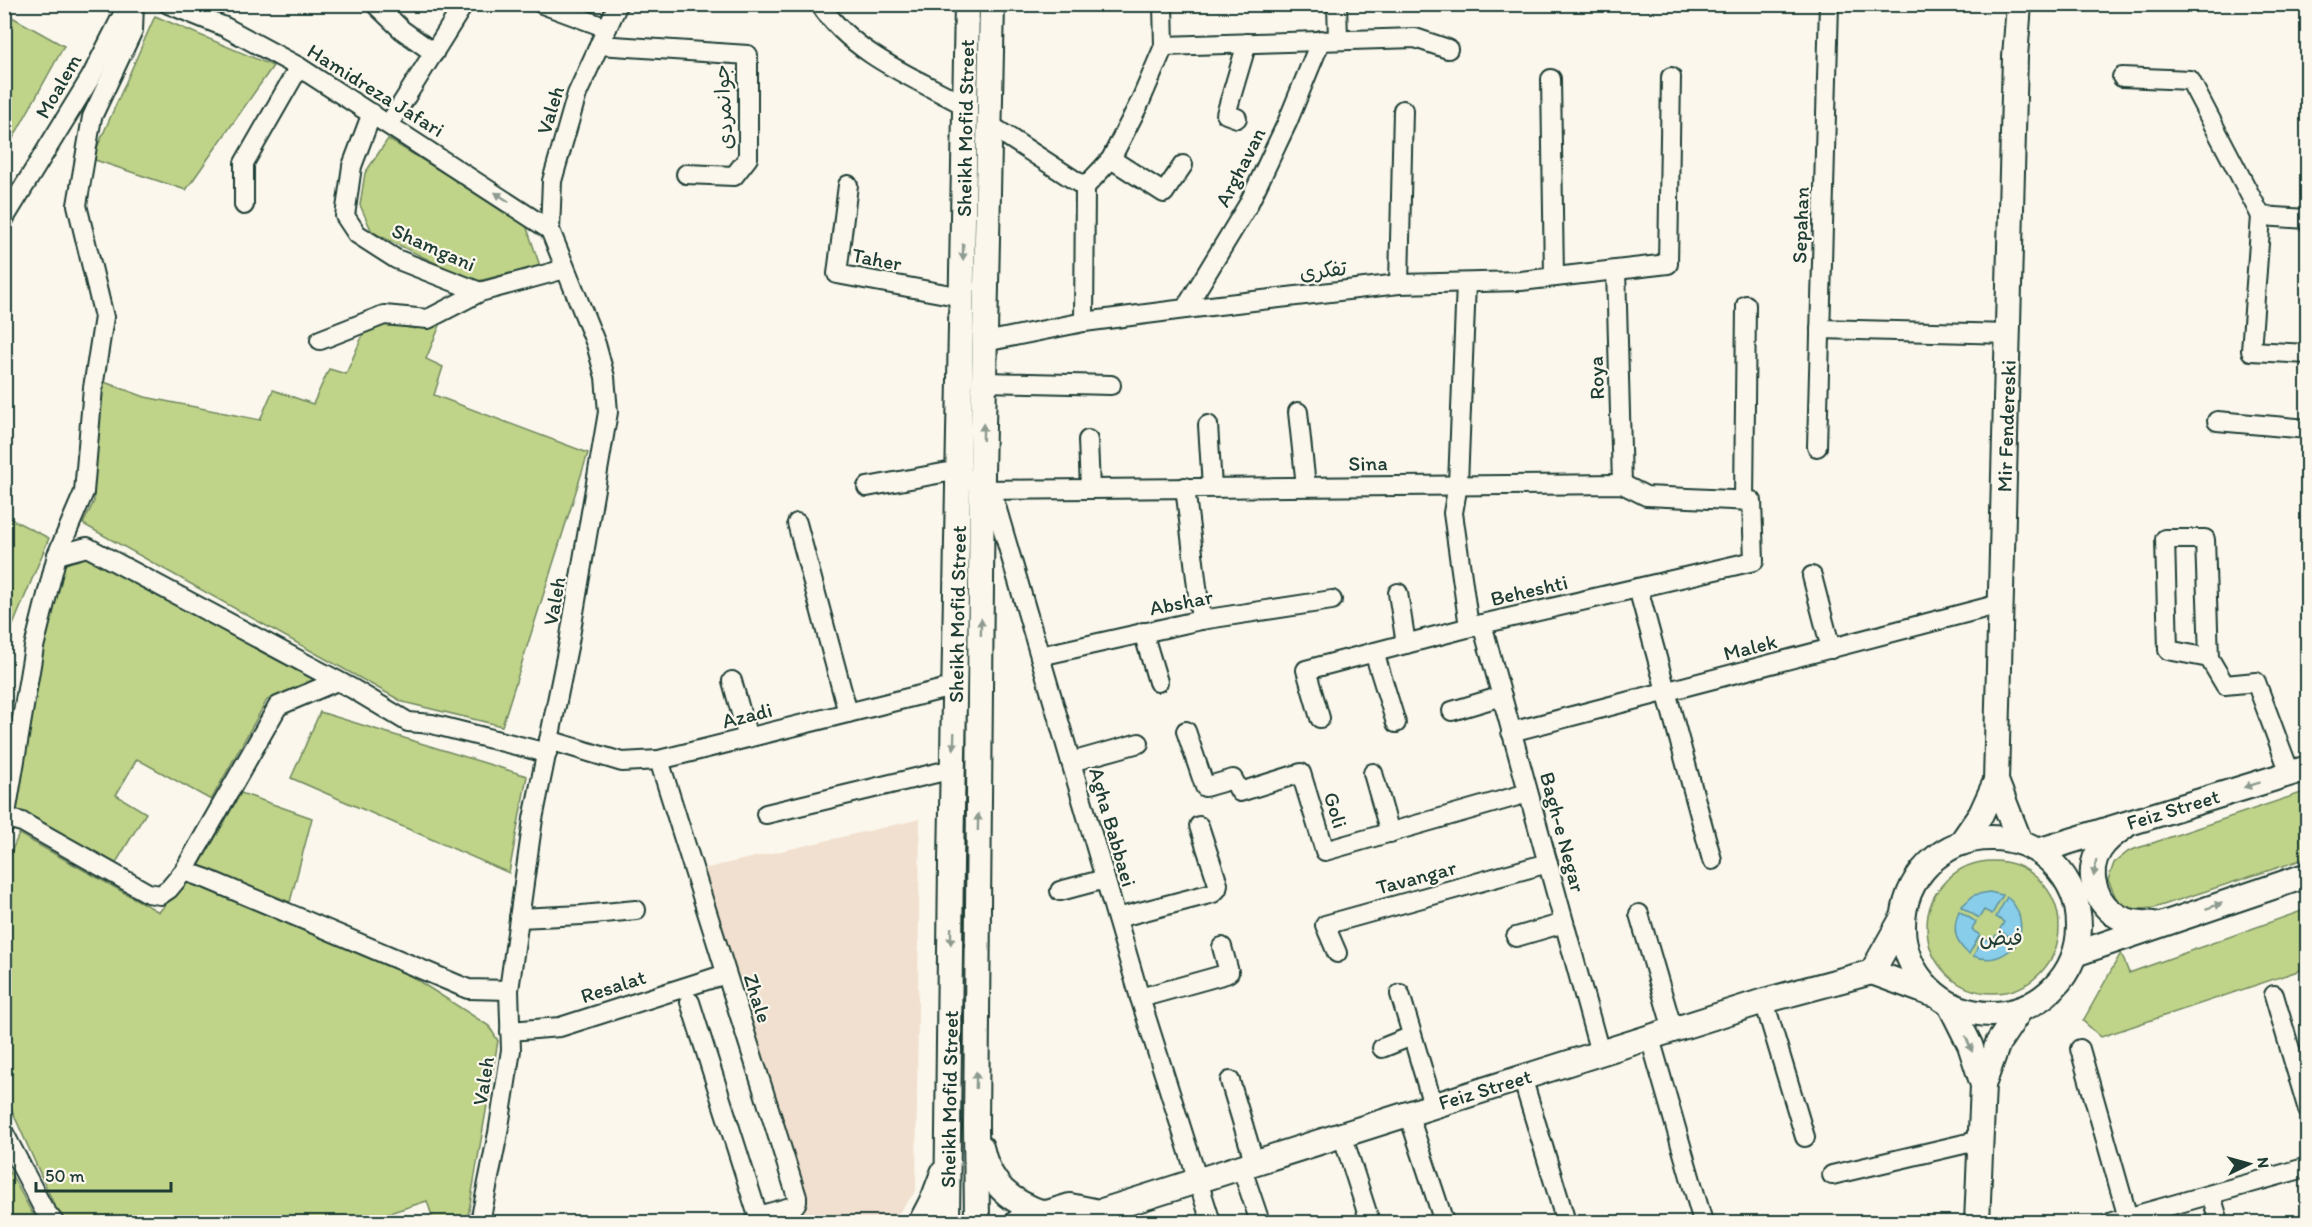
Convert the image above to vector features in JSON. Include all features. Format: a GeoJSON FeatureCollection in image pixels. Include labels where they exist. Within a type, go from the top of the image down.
{"type":"FeatureCollection","features":[{"type":"Feature","properties":{"kind":"main road","name":"Sheikh Mofid Street"},"geometry":{"type":"LineString","coordinates":[[947,1222],[967,4]]}},
{"type":"Feature","properties":{"kind":"main road","name":"Sheikh Mofid Street"},"geometry":{"type":"LineString","coordinates":[[977,1222],[982,490],[992,4]]}},
{"type":"Feature","properties":{"kind":"main road","name":"Mir Fendereski"},"geometry":{"type":"LineString","coordinates":[[2019,4],[2015,57],[1996,781],[2029,847]]}},
{"type":"Feature","properties":{"kind":"main road","name":"Feiz Street"},"geometry":{"type":"LineString","coordinates":[[2029,847],[2128,823],[2299,770]]}},
{"type":"Feature","properties":{"kind":"main road"},"geometry":{"type":"LineString","coordinates":[[1961,843],[1981,814],[1996,781]]}},
{"type":"Feature","properties":{"kind":"main road"},"geometry":{"type":"LineString","coordinates":[[2128,823],[2109,838],[2098,851],[2093,866],[2093,883],[2098,898],[2109,911],[2122,919],[2159,925]]}},
{"type":"Feature","properties":{"kind":"main road"},"geometry":{"type":"LineString","coordinates":[[1980,838],[2000,838],[2029,847],[2053,863],[2065,879],[2074,896],[2079,915],[2079,935],[2075,954],[2059,982],[2041,999],[2020,1010],[1984,1015],[1966,1012],[1872,972],[1902,917],[1915,880],[1927,864],[1943,851],[1980,838]]}},
{"type":"Feature","properties":{"kind":"main road"},"geometry":{"type":"LineString","coordinates":[[952,852],[956,860],[965,863],[974,860],[978,851]]}},
{"type":"Feature","properties":{"kind":"main road"},"geometry":{"type":"LineString","coordinates":[[2075,954],[2307,875]]}},
{"type":"Feature","properties":{"kind":"main road"},"geometry":{"type":"LineString","coordinates":[[952,901],[964,892],[978,899]]}},
{"type":"Feature","properties":{"kind":"main road"},"geometry":{"type":"LineString","coordinates":[[1902,917],[1903,939],[1909,960],[1919,979],[1942,1000],[1970,1045],[1983,1085]]}},
{"type":"Feature","properties":{"kind":"main road","name":"Feiz Street"},"geometry":{"type":"LineString","coordinates":[[1093,1217],[1196,1180],[1522,1077],[1764,1001],[1872,972]]}},
{"type":"Feature","properties":{"kind":"main road"},"geometry":{"type":"LineString","coordinates":[[1977,1222],[1983,1085],[1998,1043],[2020,1010]]}},
{"type":"Feature","properties":{"kind":"main road"},"geometry":{"type":"LineString","coordinates":[[976,1125],[984,1163],[1003,1192],[1029,1208],[1046,1214]]}},
{"type":"Feature","properties":{"kind":"main road"},"geometry":{"type":"LineString","coordinates":[[921,1222],[934,1197],[949,1157]]}},
{"type":"Feature","properties":{"kind":"main road"},"geometry":{"type":"LineString","coordinates":[[1018,1222],[1070,1206],[1093,1217]]}},
{"type":"Feature","properties":{"kind":"street","name":"Moalem"},"geometry":{"type":"LineString","coordinates":[[4,219],[91,77],[128,4]]}},
{"type":"Feature","properties":{"kind":"street"},"geometry":{"type":"LineString","coordinates":[[134,4],[133,30],[92,117],[77,205],[104,317],[93,388],[84,492],[57,555],[34,647],[6,822],[22,822],[148,893],[160,895],[169,890],[184,871],[278,706],[337,681]]}},
{"type":"Feature","properties":{"kind":"street","name":"Hamidreza Jafari"},"geometry":{"type":"LineString","coordinates":[[168,4],[225,27],[299,67],[550,230]]}},
{"type":"Feature","properties":{"kind":"street"},"geometry":{"type":"LineString","coordinates":[[206,4],[225,27]]}},
{"type":"Feature","properties":{"kind":"street"},"geometry":{"type":"LineString","coordinates":[[375,4],[402,30],[434,53]]}},
{"type":"Feature","properties":{"kind":"street"},"geometry":{"type":"LineString","coordinates":[[389,124],[464,4]]}},
{"type":"Feature","properties":{"kind":"street"},"geometry":{"type":"LineString","coordinates":[[542,4],[607,28]]}},
{"type":"Feature","properties":{"kind":"street","name":"Valeh"},"geometry":{"type":"LineString","coordinates":[[480,1222],[498,1133],[511,1050],[509,990],[533,819],[571,631],[608,412],[605,377],[596,344],[550,230],[552,182],[577,94],[618,4]]}},
{"type":"Feature","properties":{"kind":"street"},"geometry":{"type":"LineString","coordinates":[[820,4],[831,23],[859,47],[966,106]]}},
{"type":"Feature","properties":{"kind":"street"},"geometry":{"type":"LineString","coordinates":[[1084,322],[1085,187],[1111,159],[1140,102],[1164,46],[1163,4]]}},
{"type":"Feature","properties":{"kind":"street"},"geometry":{"type":"LineString","coordinates":[[1329,39],[1337,4]]}},
{"type":"Feature","properties":{"kind":"street","name":"Sepahan"},"geometry":{"type":"LineString","coordinates":[[1817,447],[1829,4]]}},
{"type":"Feature","properties":{"kind":"street"},"geometry":{"type":"LineString","coordinates":[[1164,46],[1415,38],[1448,49]]}},
{"type":"Feature","properties":{"kind":"street","name":"Arghavan"},"geometry":{"type":"LineString","coordinates":[[1185,309],[1248,205],[1329,39]]}},
{"type":"Feature","properties":{"kind":"street"},"geometry":{"type":"LineString","coordinates":[[1237,118],[1226,114],[1247,43]]}},
{"type":"Feature","properties":{"kind":"street","name":"جوانمردی"},"geometry":{"type":"LineString","coordinates":[[599,45],[748,55],[748,158],[734,177],[686,174]]}},
{"type":"Feature","properties":{"kind":"street"},"geometry":{"type":"LineString","coordinates":[[244,205],[244,163],[299,67]]}},
{"type":"Feature","properties":{"kind":"street"},"geometry":{"type":"LineString","coordinates":[[2122,77],[2190,80],[2261,216],[2251,351],[2307,354]]}},
{"type":"Feature","properties":{"kind":"street","name":"تفکری"},"geometry":{"type":"LineString","coordinates":[[985,342],[1084,322],[1399,284],[1521,281],[1668,264],[1671,78]]}},
{"type":"Feature","properties":{"kind":"street"},"geometry":{"type":"LineString","coordinates":[[1551,79],[1554,277]]}},
{"type":"Feature","properties":{"kind":"street"},"geometry":{"type":"LineString","coordinates":[[1399,284],[1403,110]]}},
{"type":"Feature","properties":{"kind":"street","name":"Shamgani"},"geometry":{"type":"LineString","coordinates":[[372,113],[352,166],[345,216],[357,234],[396,259],[480,292]]}},
{"type":"Feature","properties":{"kind":"street"},"geometry":{"type":"LineString","coordinates":[[990,125],[1085,187]]}},
{"type":"Feature","properties":{"kind":"street"},"geometry":{"type":"LineString","coordinates":[[1111,159],[1164,193],[1183,165]]}},
{"type":"Feature","properties":{"kind":"street","name":"Taher"},"geometry":{"type":"LineString","coordinates":[[848,185],[837,274],[962,297]]}},
{"type":"Feature","properties":{"kind":"street"},"geometry":{"type":"LineString","coordinates":[[2261,216],[2307,219]]}},
{"type":"Feature","properties":{"kind":"street"},"geometry":{"type":"LineString","coordinates":[[320,340],[384,315],[428,319],[480,292],[565,269]]}},
{"type":"Feature","properties":{"kind":"street","name":"Roya"},"geometry":{"type":"LineString","coordinates":[[1616,270],[1622,484]]}},
{"type":"Feature","properties":{"kind":"street","name":"Bagh-e Negar"},"geometry":{"type":"LineString","coordinates":[[1466,283],[1458,484],[1453,513],[1475,626],[1502,696],[1600,1053]]}},
{"type":"Feature","properties":{"kind":"street"},"geometry":{"type":"LineString","coordinates":[[1746,305],[1748,501]]}},
{"type":"Feature","properties":{"kind":"street"},"geometry":{"type":"LineString","coordinates":[[1820,329],[2009,333]]}},
{"type":"Feature","properties":{"kind":"street"},"geometry":{"type":"LineString","coordinates":[[984,382],[1111,385]]}},
{"type":"Feature","properties":{"kind":"street"},"geometry":{"type":"LineString","coordinates":[[1298,412],[1306,486]]}},
{"type":"Feature","properties":{"kind":"street"},"geometry":{"type":"LineString","coordinates":[[2217,421],[2307,429]]}},
{"type":"Feature","properties":{"kind":"street"},"geometry":{"type":"LineString","coordinates":[[1208,424],[1212,487]]}},
{"type":"Feature","properties":{"kind":"street"},"geometry":{"type":"LineString","coordinates":[[1088,440],[1090,488]]}},
{"type":"Feature","properties":{"kind":"street"},"geometry":{"type":"LineString","coordinates":[[867,487],[959,470]]}},
{"type":"Feature","properties":{"kind":"street","name":"Sina"},"geometry":{"type":"LineString","coordinates":[[982,490],[1622,484],[1646,496],[1748,501]]}},
{"type":"Feature","properties":{"kind":"street"},"geometry":{"type":"LineString","coordinates":[[1185,487],[1201,620]]}},
{"type":"Feature","properties":{"kind":"street","name":"Agha Babbaei"},"geometry":{"type":"LineString","coordinates":[[982,490],[996,506],[1140,998],[1211,1222]]}},
{"type":"Feature","properties":{"kind":"street","name":"Beheshti"},"geometry":{"type":"LineString","coordinates":[[1320,718],[1306,670],[1475,626],[1754,561],[1748,501]]}},
{"type":"Feature","properties":{"kind":"street"},"geometry":{"type":"LineString","coordinates":[[797,523],[848,713]]}},
{"type":"Feature","properties":{"kind":"street"},"geometry":{"type":"LineString","coordinates":[[2209,658],[2168,650],[2165,539],[2205,538],[2209,658],[2225,685],[2256,682],[2299,770]]}},
{"type":"Feature","properties":{"kind":"street","name":"Azadi"},"geometry":{"type":"LineString","coordinates":[[57,555],[87,547],[337,681],[408,722],[432,724],[622,762],[659,760],[956,686]]}},
{"type":"Feature","properties":{"kind":"street"},"geometry":{"type":"LineString","coordinates":[[1812,576],[1831,649]]}},
{"type":"Feature","properties":{"kind":"street"},"geometry":{"type":"LineString","coordinates":[[1638,588],[1712,860]]}},
{"type":"Feature","properties":{"kind":"street"},"geometry":{"type":"LineString","coordinates":[[1398,593],[1406,644]]}},
{"type":"Feature","properties":{"kind":"street","name":"Abshar"},"geometry":{"type":"LineString","coordinates":[[1040,656],[1201,620],[1332,600]]}},
{"type":"Feature","properties":{"kind":"street","name":"Malek"},"geometry":{"type":"LineString","coordinates":[[1511,732],[2000,604]]}},
{"type":"Feature","properties":{"kind":"street"},"geometry":{"type":"LineString","coordinates":[[1143,633],[1158,682]]}},
{"type":"Feature","properties":{"kind":"street"},"geometry":{"type":"LineString","coordinates":[[1374,652],[1396,723]]}},
{"type":"Feature","properties":{"kind":"street"},"geometry":{"type":"LineString","coordinates":[[732,681],[748,738]]}},
{"type":"Feature","properties":{"kind":"street"},"geometry":{"type":"LineString","coordinates":[[1452,711],[1502,696]]}},
{"type":"Feature","properties":{"kind":"street","name":"Goli"},"geometry":{"type":"LineString","coordinates":[[1186,731],[1205,787],[1233,778],[1240,792],[1301,773],[1325,851],[1528,793]]}},
{"type":"Feature","properties":{"kind":"street"},"geometry":{"type":"LineString","coordinates":[[1071,762],[1139,743]]}},
{"type":"Feature","properties":{"kind":"street","name":"Zhale"},"geometry":{"type":"LineString","coordinates":[[659,760],[797,1197],[794,1206],[756,1219]]}},
{"type":"Feature","properties":{"kind":"street"},"geometry":{"type":"LineString","coordinates":[[766,814],[953,769]]}},
{"type":"Feature","properties":{"kind":"street"},"geometry":{"type":"LineString","coordinates":[[1373,773],[1390,832]]}},
{"type":"Feature","properties":{"kind":"street"},"geometry":{"type":"LineString","coordinates":[[1117,918],[1213,893],[1217,889],[1218,884],[1199,826]]}},
{"type":"Feature","properties":{"kind":"street","name":"Tavangar"},"geometry":{"type":"LineString","coordinates":[[1337,953],[1325,925],[1548,863]]}},
{"type":"Feature","properties":{"kind":"street"},"geometry":{"type":"LineString","coordinates":[[184,871],[468,989],[509,990]]}},
{"type":"Feature","properties":{"kind":"street"},"geometry":{"type":"LineString","coordinates":[[1060,891],[1105,879]]}},
{"type":"Feature","properties":{"kind":"street"},"geometry":{"type":"LineString","coordinates":[[519,918],[636,910]]}},
{"type":"Feature","properties":{"kind":"street"},"geometry":{"type":"LineString","coordinates":[[1639,914],[1673,1030]]}},
{"type":"Feature","properties":{"kind":"street"},"geometry":{"type":"LineString","coordinates":[[1516,937],[1564,923]]}},
{"type":"Feature","properties":{"kind":"street"},"geometry":{"type":"LineString","coordinates":[[1140,998],[1226,974],[1228,967],[1222,947]]}},
{"type":"Feature","properties":{"kind":"street","name":"Resalat"},"geometry":{"type":"LineString","coordinates":[[510,1031],[560,1027],[726,974]]}},
{"type":"Feature","properties":{"kind":"street"},"geometry":{"type":"LineString","coordinates":[[1400,994],[1433,1105]]}},
{"type":"Feature","properties":{"kind":"street"},"geometry":{"type":"LineString","coordinates":[[2274,995],[2307,1110]]}},
{"type":"Feature","properties":{"kind":"street"},"geometry":{"type":"LineString","coordinates":[[1764,1001],[1806,1137]]}},
{"type":"Feature","properties":{"kind":"street"},"geometry":{"type":"LineString","coordinates":[[690,1002],[756,1219]]}},
{"type":"Feature","properties":{"kind":"street"},"geometry":{"type":"LineString","coordinates":[[1382,1048],[1413,1036]]}},
{"type":"Feature","properties":{"kind":"street"},"geometry":{"type":"LineString","coordinates":[[1650,1038],[1703,1222]]}},
{"type":"Feature","properties":{"kind":"street"},"geometry":{"type":"LineString","coordinates":[[2080,1049],[2120,1220],[2307,1167]]}},
{"type":"Feature","properties":{"kind":"street"},"geometry":{"type":"LineString","coordinates":[[1522,1077],[1566,1222]]}},
{"type":"Feature","properties":{"kind":"street"},"geometry":{"type":"LineString","coordinates":[[1230,1082],[1260,1222]]}},
{"type":"Feature","properties":{"kind":"street"},"geometry":{"type":"LineString","coordinates":[[1408,1113],[1444,1222]]}},
{"type":"Feature","properties":{"kind":"street"},"geometry":{"type":"LineString","coordinates":[[4,1133],[43,1208],[54,1222]]}},
{"type":"Feature","properties":{"kind":"street"},"geometry":{"type":"LineString","coordinates":[[1342,1134],[1370,1222]]}},
{"type":"Feature","properties":{"kind":"street"},"geometry":{"type":"LineString","coordinates":[[1832,1175],[1981,1140]]}},
{"type":"Feature","properties":{"kind":"street"},"geometry":{"type":"LineString","coordinates":[[2211,1195],[2219,1222]]}},
{"type":"Feature","properties":{"kind":"shaded area"},"geometry":{"type":"Polygon","coordinates":[[[920,819],[916,1191],[891,1222],[754,1222],[794,1206],[694,871],[920,819]]]}},
{"type":"Feature","properties":{"kind":"green space"},"geometry":{"type":"Polygon","coordinates":[[[5,16],[12,17],[64,46],[5,153],[5,16]]]}},
{"type":"Feature","properties":{"kind":"green space"},"geometry":{"type":"Polygon","coordinates":[[[155,16],[273,66],[186,190],[92,159],[155,16]]]}},
{"type":"Feature","properties":{"kind":"green space"},"geometry":{"type":"Polygon","coordinates":[[[388,139],[525,222],[540,266],[474,282],[372,232],[360,205],[365,173],[388,139]]]}},
{"type":"Feature","properties":{"kind":"green space"},"geometry":{"type":"Polygon","coordinates":[[[443,318],[426,359],[443,367],[434,395],[588,453],[502,726],[403,702],[83,524],[94,501],[97,391],[104,382],[145,397],[260,420],[273,390],[313,404],[329,369],[346,374],[364,332],[385,323],[415,329],[443,318]]]}},
{"type":"Feature","properties":{"kind":"green space"},"geometry":{"type":"Polygon","coordinates":[[[5,516],[49,538],[9,635],[4,630],[5,516]]]}},
{"type":"Feature","properties":{"kind":"green space"},"geometry":{"type":"Polygon","coordinates":[[[82,555],[317,681],[267,700],[211,800],[137,759],[116,795],[146,813],[114,866],[16,812],[40,657],[63,566],[82,555]]]}},
{"type":"Feature","properties":{"kind":"green space"},"geometry":{"type":"Polygon","coordinates":[[[320,712],[527,776],[509,873],[291,778],[320,712]]]}},
{"type":"Feature","properties":{"kind":"green space"},"geometry":{"type":"Polygon","coordinates":[[[2307,791],[2307,858],[2154,908],[2130,910],[2116,898],[2108,880],[2114,863],[2129,851],[2307,791]]]}},
{"type":"Feature","properties":{"kind":"green space"},"geometry":{"type":"Polygon","coordinates":[[[241,793],[312,818],[290,902],[199,866],[241,793]]]}},
{"type":"Feature","properties":{"kind":"green space"},"geometry":{"type":"Polygon","coordinates":[[[19,834],[159,912],[187,880],[403,971],[489,1026],[498,1041],[467,1222],[434,1222],[427,1201],[361,1222],[66,1222],[56,1209],[5,1095],[4,868],[19,834]]]}},
{"type":"Feature","properties":{"kind":"green space"},"geometry":{"type":"Polygon","coordinates":[[[1993,861],[2018,866],[2040,880],[2054,902],[2059,927],[2054,952],[2040,974],[2018,988],[1993,993],[1968,988],[1946,974],[1932,952],[1927,927],[1932,902],[1946,880],[1968,866],[1993,861]]]}},
{"type":"Feature","properties":{"kind":"green space"},"geometry":{"type":"Polygon","coordinates":[[[2307,909],[2307,968],[2101,1037],[2083,1021],[2121,953],[2129,973],[2307,909]]]}},
{"type":"Feature","properties":{"kind":"green space"},"geometry":{"type":"Polygon","coordinates":[[[5,1163],[37,1222],[5,1222],[5,1163]]]}},
{"type":"Feature","properties":{"kind":"water"},"geometry":{"type":"Polygon","coordinates":[[[1989,892],[2003,895],[1992,914],[1984,910],[1979,918],[1961,907],[1974,895],[1989,892]]]}},
{"type":"Feature","properties":{"kind":"water"},"geometry":{"type":"Polygon","coordinates":[[[2007,897],[2015,906],[2020,917],[2021,929],[2018,941],[1999,931],[2004,922],[1996,917],[2007,897]]]}},
{"type":"Feature","properties":{"kind":"water"},"geometry":{"type":"Polygon","coordinates":[[[1959,911],[1976,922],[1972,930],[1980,935],[1969,954],[1964,950],[1956,935],[1959,911]]]}},
{"type":"Feature","properties":{"kind":"water"},"geometry":{"type":"Polygon","coordinates":[[[1996,935],[2015,946],[1996,958],[1985,959],[1973,956],[1984,938],[1992,942],[1996,935]]]}},
{"type":"Feature","properties":{"kind":"district","name":"فیض"},"geometry":{"type":"Point","coordinates":[2001,937]}}]}
